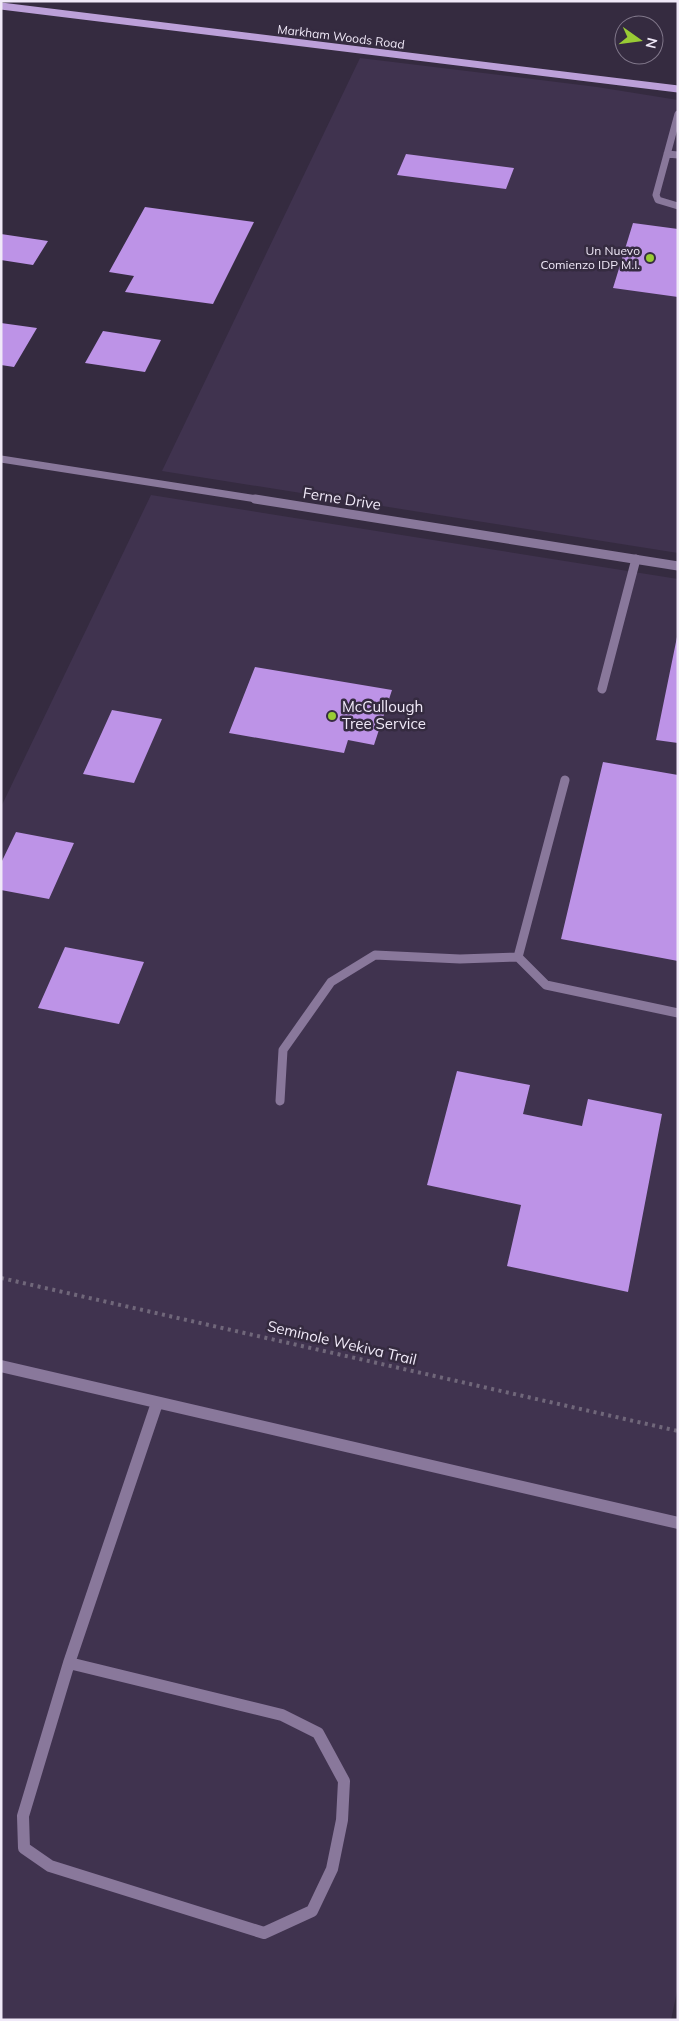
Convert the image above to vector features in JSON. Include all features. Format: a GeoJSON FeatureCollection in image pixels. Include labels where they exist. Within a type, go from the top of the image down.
{"type":"FeatureCollection","features":[{"type":"Feature","properties":{"kind":"main road","name":"Markham Woods Road"},"geometry":{"type":"LineString","coordinates":[[1,6],[678,89]]}},
{"type":"Feature","properties":{"kind":"street"},"geometry":{"type":"LineString","coordinates":[[678,114],[656,195],[658,200],[678,206]]}},
{"type":"Feature","properties":{"kind":"street"},"geometry":{"type":"LineString","coordinates":[[667,154],[678,155]]}},
{"type":"Feature","properties":{"kind":"street","name":"Ferne Drive"},"geometry":{"type":"LineString","coordinates":[[1,459],[678,566]]}},
{"type":"Feature","properties":{"kind":"street"},"geometry":{"type":"LineString","coordinates":[[602,690],[636,559]]}},
{"type":"Feature","properties":{"kind":"street"},"geometry":{"type":"LineString","coordinates":[[518,957],[565,780]]}},
{"type":"Feature","properties":{"kind":"street"},"geometry":{"type":"LineString","coordinates":[[280,1101],[282,1050],[331,982],[375,955],[460,959],[518,957],[546,985],[678,1013]]}},
{"type":"Feature","properties":{"kind":"street"},"geometry":{"type":"LineString","coordinates":[[1,1366],[678,1523]]}},
{"type":"Feature","properties":{"kind":"street"},"geometry":{"type":"LineString","coordinates":[[69,1663],[282,1715],[318,1734],[344,1781],[342,1820],[332,1869],[312,1911],[264,1933],[50,1866],[24,1848],[23,1816],[69,1663],[158,1403]]}},
{"type":"Feature","properties":{"kind":"path","name":"Seminole Wekiva Trail"},"geometry":{"type":"LineString","coordinates":[[1,1278],[678,1431]]}},
{"type":"Feature","properties":{"kind":"shaded area"},"geometry":{"type":"Polygon","coordinates":[[[360,58],[597,87],[678,100],[678,553],[162,471],[360,58]]]}},
{"type":"Feature","properties":{"kind":"shaded area"},"geometry":{"type":"Polygon","coordinates":[[[151,495],[678,579],[678,1987],[671,2020],[1,2020],[1,807],[151,495]]]}},
{"type":"Feature","properties":{"kind":"building"},"geometry":{"type":"Polygon","coordinates":[[[406,154],[514,168],[506,189],[397,175],[406,154]]]}},
{"type":"Feature","properties":{"kind":"building"},"geometry":{"type":"Polygon","coordinates":[[[145,207],[254,222],[213,304],[125,292],[134,276],[109,272],[145,207]]]}},
{"type":"Feature","properties":{"kind":"building","name":"Un Nuevo Comienzo IDP M.I."},"geometry":{"type":"Polygon","coordinates":[[[633,223],[678,229],[678,297],[613,288],[633,223]]]}},
{"type":"Feature","properties":{"kind":"building"},"geometry":{"type":"Polygon","coordinates":[[[1,234],[48,241],[33,265],[1,260],[1,234]]]}},
{"type":"Feature","properties":{"kind":"building"},"geometry":{"type":"Polygon","coordinates":[[[1,323],[37,328],[14,367],[1,365],[1,323]]]}},
{"type":"Feature","properties":{"kind":"building"},"geometry":{"type":"Polygon","coordinates":[[[103,331],[161,340],[145,372],[85,363],[103,331]]]}},
{"type":"Feature","properties":{"kind":"building"},"geometry":{"type":"Polygon","coordinates":[[[678,637],[678,743],[656,740],[678,637]]]}},
{"type":"Feature","properties":{"kind":"building"},"geometry":{"type":"Polygon","coordinates":[[[255,667],[392,690],[374,745],[348,740],[344,753],[229,733],[255,667]]]}},
{"type":"Feature","properties":{"kind":"building"},"geometry":{"type":"Polygon","coordinates":[[[112,710],[162,719],[134,783],[83,774],[112,710]]]}},
{"type":"Feature","properties":{"kind":"building"},"geometry":{"type":"Polygon","coordinates":[[[603,762],[678,775],[678,961],[561,939],[603,762]]]}},
{"type":"Feature","properties":{"kind":"building"},"geometry":{"type":"Polygon","coordinates":[[[16,832],[74,843],[49,899],[1,890],[1,863],[16,832]]]}},
{"type":"Feature","properties":{"kind":"building"},"geometry":{"type":"Polygon","coordinates":[[[65,947],[144,962],[119,1024],[38,1008],[65,947]]]}},
{"type":"Feature","properties":{"kind":"building"},"geometry":{"type":"Polygon","coordinates":[[[457,1071],[530,1085],[523,1114],[582,1126],[588,1099],[662,1114],[628,1292],[507,1266],[521,1205],[427,1185],[457,1071]]]}},
{"type":"Feature","properties":{"kind":"place","name":"Un Nuevo Comienzo IDP M.I."},"geometry":{"type":"Point","coordinates":[650,258]}},
{"type":"Feature","properties":{"kind":"place","name":"McCullough Tree Service"},"geometry":{"type":"Point","coordinates":[332,716]}}]}
